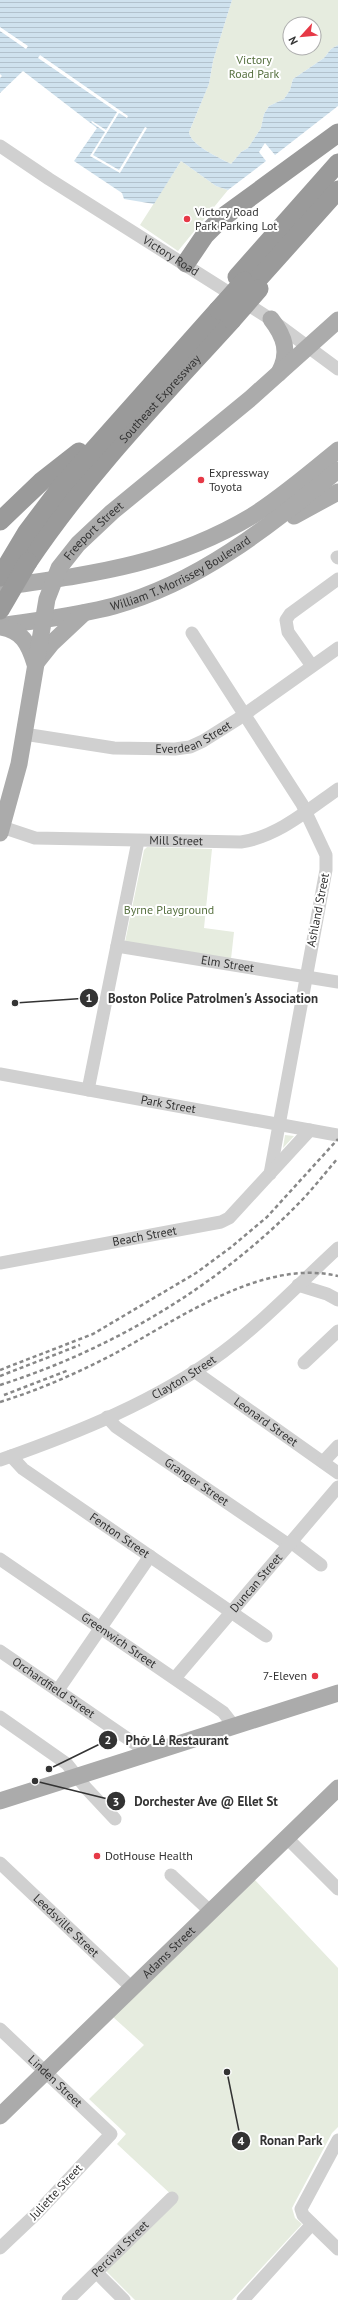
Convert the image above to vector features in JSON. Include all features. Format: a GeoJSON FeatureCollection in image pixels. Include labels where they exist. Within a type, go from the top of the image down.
{"type":"FeatureCollection","features":[{"type":"Feature","properties":{"kind":"highway"},"geometry":{"type":"LineString","coordinates":[[186,263],[205,235],[223,217],[338,133]]}},
{"type":"Feature","properties":{"kind":"highway","name":"Southeast Expressway"},"geometry":{"type":"LineString","coordinates":[[10,567],[64,511],[222,312],[248,283],[338,163]]}},
{"type":"Feature","properties":{"kind":"highway"},"geometry":{"type":"LineString","coordinates":[[248,283],[338,176]]}},
{"type":"Feature","properties":{"kind":"highway"},"geometry":{"type":"LineString","coordinates":[[248,283],[338,190]]}},
{"type":"Feature","properties":{"kind":"highway","name":"Southeast Expressway"},"geometry":{"type":"LineString","coordinates":[[0,610],[10,567],[42,498],[79,452],[222,312],[248,283],[338,201]]}},
{"type":"Feature","properties":{"kind":"highway"},"geometry":{"type":"LineString","coordinates":[[0,521],[42,481],[79,452]]}},
{"type":"Feature","properties":{"kind":"highway"},"geometry":{"type":"LineString","coordinates":[[0,596],[10,567]]}},
{"type":"Feature","properties":{"kind":"main road"},"geometry":{"type":"LineString","coordinates":[[271,319],[280,332],[285,345],[285,358],[279,373]]}},
{"type":"Feature","properties":{"kind":"main road","name":"Freeport Street"},"geometry":{"type":"LineString","coordinates":[[1,830],[17,777],[43,620],[54,580],[59,568],[78,544],[112,512],[279,373],[338,320]]}},
{"type":"Feature","properties":{"kind":"main road","name":"William T. Morrissey Boulevard"},"geometry":{"type":"LineString","coordinates":[[0,587],[54,580],[132,566],[199,543],[226,530],[266,507],[338,450]]}},
{"type":"Feature","properties":{"kind":"main road","name":"William T. Morrissey Boulevard"},"geometry":{"type":"LineString","coordinates":[[0,626],[43,620],[131,601],[175,583],[219,560],[258,534],[338,470]]}},
{"type":"Feature","properties":{"kind":"main road"},"geometry":{"type":"LineString","coordinates":[[258,534],[338,492]]}},
{"type":"Feature","properties":{"kind":"main road"},"geometry":{"type":"LineString","coordinates":[[35,664],[52,643],[84,612]]}},
{"type":"Feature","properties":{"kind":"main road"},"geometry":{"type":"LineString","coordinates":[[0,626],[15,631],[23,636],[30,648],[35,664]]}},
{"type":"Feature","properties":{"kind":"main road"},"geometry":{"type":"LineString","coordinates":[[0,1801],[338,1693]]}},
{"type":"Feature","properties":{"kind":"main road","name":"Adams Street"},"geometry":{"type":"LineString","coordinates":[[0,2116],[338,1788]]}},
{"type":"Feature","properties":{"kind":"street","name":"Victory Road"},"geometry":{"type":"LineString","coordinates":[[0,146],[49,179],[186,263],[271,319],[338,370]]}},
{"type":"Feature","properties":{"kind":"street"},"geometry":{"type":"LineString","coordinates":[[312,666],[286,630],[286,620],[290,614],[338,579]]}},
{"type":"Feature","properties":{"kind":"street","name":"Ashland Street"},"geometry":{"type":"LineString","coordinates":[[192,633],[305,812],[324,851],[327,862],[278,1125]]}},
{"type":"Feature","properties":{"kind":"street","name":"Everdean Street"},"geometry":{"type":"LineString","coordinates":[[24,734],[114,748],[181,748],[203,741],[244,715],[338,648]]}},
{"type":"Feature","properties":{"kind":"street","name":"Mill Street"},"geometry":{"type":"LineString","coordinates":[[1,830],[35,838],[222,843],[246,841],[272,832],[305,812],[338,789]]}},
{"type":"Feature","properties":{"kind":"street"},"geometry":{"type":"LineString","coordinates":[[88,1090],[138,841]]}},
{"type":"Feature","properties":{"kind":"street","name":"Elm Street"},"geometry":{"type":"LineString","coordinates":[[117,946],[338,982]]}},
{"type":"Feature","properties":{"kind":"street","name":"Park Street"},"geometry":{"type":"LineString","coordinates":[[0,1074],[337,1135]]}},
{"type":"Feature","properties":{"kind":"street"},"geometry":{"type":"LineString","coordinates":[[270,1174],[278,1125]]}},
{"type":"Feature","properties":{"kind":"street","name":"Beach Street"},"geometry":{"type":"LineString","coordinates":[[0,1263],[221,1222],[229,1218],[310,1130]]}},
{"type":"Feature","properties":{"kind":"street","name":"Clayton Street"},"geometry":{"type":"LineString","coordinates":[[5,1458],[107,1417],[194,1371],[240,1339],[338,1248]]}},
{"type":"Feature","properties":{"kind":"street"},"geometry":{"type":"LineString","coordinates":[[298,1285],[327,1294],[338,1300]]}},
{"type":"Feature","properties":{"kind":"street"},"geometry":{"type":"LineString","coordinates":[[304,1363],[338,1331]]}},
{"type":"Feature","properties":{"kind":"street","name":"Leonard Street"},"geometry":{"type":"LineString","coordinates":[[194,1371],[338,1473]]}},
{"type":"Feature","properties":{"kind":"street","name":"Granger Street"},"geometry":{"type":"LineString","coordinates":[[107,1417],[116,1427],[321,1565]]}},
{"type":"Feature","properties":{"kind":"street"},"geometry":{"type":"LineString","coordinates":[[323,1462],[338,1446]]}},
{"type":"Feature","properties":{"kind":"street","name":"Fenton Street"},"geometry":{"type":"LineString","coordinates":[[5,1458],[266,1636]]}},
{"type":"Feature","properties":{"kind":"street","name":"Duncan Street"},"geometry":{"type":"LineString","coordinates":[[175,1678],[338,1487]]}},
{"type":"Feature","properties":{"kind":"street"},"geometry":{"type":"LineString","coordinates":[[58,1690],[150,1556]]}},
{"type":"Feature","properties":{"kind":"street","name":"Greenwich Street"},"geometry":{"type":"LineString","coordinates":[[0,1559],[223,1712],[234,1726]]}},
{"type":"Feature","properties":{"kind":"street","name":"Orchardfield Street"},"geometry":{"type":"LineString","coordinates":[[0,1651],[137,1745],[145,1754]]}},
{"type":"Feature","properties":{"kind":"street"},"geometry":{"type":"LineString","coordinates":[[0,1718],[65,1763],[116,1819]]}},
{"type":"Feature","properties":{"kind":"street"},"geometry":{"type":"LineString","coordinates":[[286,1837],[338,1889]]}},
{"type":"Feature","properties":{"kind":"street","name":"Leedsville Street"},"geometry":{"type":"LineString","coordinates":[[0,1863],[132,1987]]}},
{"type":"Feature","properties":{"kind":"street"},"geometry":{"type":"LineString","coordinates":[[171,1875],[210,1911]]}},
{"type":"Feature","properties":{"kind":"street","name":"Linden Street"},"geometry":{"type":"LineString","coordinates":[[0,2029],[44,2073],[111,2134]]}},
{"type":"Feature","properties":{"kind":"street","name":"Juliette Street"},"geometry":{"type":"LineString","coordinates":[[0,2248],[37,2213],[111,2134]]}},
{"type":"Feature","properties":{"kind":"street"},"geometry":{"type":"LineString","coordinates":[[338,2140],[301,2209],[303,2215],[338,2249]]}},
{"type":"Feature","properties":{"kind":"street","name":"Percival Street"},"geometry":{"type":"LineString","coordinates":[[68,2300],[172,2198]]}},
{"type":"Feature","properties":{"kind":"street"},"geometry":{"type":"LineString","coordinates":[[243,2300],[312,2224]]}},
{"type":"Feature","properties":{"kind":"street"},"geometry":{"type":"LineString","coordinates":[[97,2273],[124,2300]]}},
{"type":"Feature","properties":{"kind":"green space","name":"Victory Road Park"},"geometry":{"type":"Polygon","coordinates":[[[232,0],[338,0],[338,45],[331,49],[324,58],[293,79],[290,90],[284,99],[269,106],[264,114],[261,128],[248,148],[241,152],[231,164],[213,155],[194,142],[189,132],[209,84],[213,61],[232,0]]]}},
{"type":"Feature","properties":{"kind":"green space"},"geometry":{"type":"Polygon","coordinates":[[[181,161],[216,186],[228,190],[178,251],[140,225],[181,161]]]}},
{"type":"Feature","properties":{"kind":"green space","name":"Byrne Playground"},"geometry":{"type":"Polygon","coordinates":[[[147,847],[212,849],[204,928],[234,932],[231,959],[125,942],[144,850],[147,847]]]}},
{"type":"Feature","properties":{"kind":"green space"},"geometry":{"type":"Polygon","coordinates":[[[285,1135],[294,1136],[283,1148],[285,1135]]]}},
{"type":"Feature","properties":{"kind":"green space"},"geometry":{"type":"Polygon","coordinates":[[[255,1880],[338,1968],[338,2127],[332,2133],[292,2208],[295,2218],[302,2224],[232,2300],[135,2300],[105,2270],[176,2199],[117,2144],[126,2134],[89,2099],[144,2045],[113,2017],[255,1880]]]}},
{"type":"Feature","properties":{"kind":"water"},"geometry":{"type":"Polygon","coordinates":[[[0,0],[232,0],[213,61],[209,84],[189,132],[194,142],[213,155],[231,164],[241,152],[248,148],[261,128],[264,114],[269,106],[284,99],[290,90],[293,79],[324,58],[331,49],[338,45],[338,106],[275,155],[265,143],[259,152],[266,161],[228,190],[216,186],[181,161],[154,204],[124,199],[122,193],[74,161],[97,128],[23,71],[0,93],[0,78],[2,76],[0,74],[0,0]]]}},
{"type":"Feature","properties":{"kind":"pier"},"geometry":{"type":"Polygon","coordinates":[[[0,27],[28,46],[26,49],[0,31],[0,27]]]}},
{"type":"Feature","properties":{"kind":"pier"},"geometry":{"type":"Polygon","coordinates":[[[40,55],[128,116],[127,118],[119,113],[93,155],[119,170],[145,127],[147,128],[120,173],[90,156],[105,132],[91,122],[92,121],[106,130],[117,112],[38,58],[40,55]]]}},
{"type":"Feature","properties":{"kind":"railway"},"geometry":{"type":"LineString","coordinates":[[0,1370],[93,1334],[196,1273],[230,1248],[267,1217],[338,1139]]}},
{"type":"Feature","properties":{"kind":"railway"},"geometry":{"type":"LineString","coordinates":[[0,1385],[83,1353],[124,1333],[163,1311],[236,1260],[270,1231],[302,1200],[338,1158]]}},
{"type":"Feature","properties":{"kind":"railway"},"geometry":{"type":"LineString","coordinates":[[0,1402],[43,1387],[84,1369],[112,1355],[191,1310],[250,1284],[279,1276],[309,1273],[338,1276]]}},
{"type":"Feature","properties":{"kind":"railway"},"geometry":{"type":"LineString","coordinates":[[0,1376],[80,1345]]}},
{"type":"Feature","properties":{"kind":"railway"},"geometry":{"type":"LineString","coordinates":[[4,1395],[69,1370]]}},
{"type":"Feature","properties":{"kind":"place","name":"Victory Road Park Parking Lot"},"geometry":{"type":"Point","coordinates":[187,219]}},
{"type":"Feature","properties":{"kind":"place","name":"Expressway Toyota"},"geometry":{"type":"Point","coordinates":[201,480]}},
{"type":"Feature","properties":{"kind":"place","name":"Boston Police Patrolmen's Association"},"geometry":{"type":"Point","coordinates":[15,1003]}},
{"type":"Feature","properties":{"kind":"place","name":"7-Eleven"},"geometry":{"type":"Point","coordinates":[315,1676]}},
{"type":"Feature","properties":{"kind":"place","name":"Phở Lê Restaurant"},"geometry":{"type":"Point","coordinates":[49,1769]}},
{"type":"Feature","properties":{"kind":"place","name":"Dorchester Ave @ Ellet St"},"geometry":{"type":"Point","coordinates":[35,1781]}},
{"type":"Feature","properties":{"kind":"place","name":"DotHouse Health"},"geometry":{"type":"Point","coordinates":[97,1856]}},
{"type":"Feature","properties":{"kind":"place","name":"Ronan Park"},"geometry":{"type":"Point","coordinates":[227,2072]}}]}
